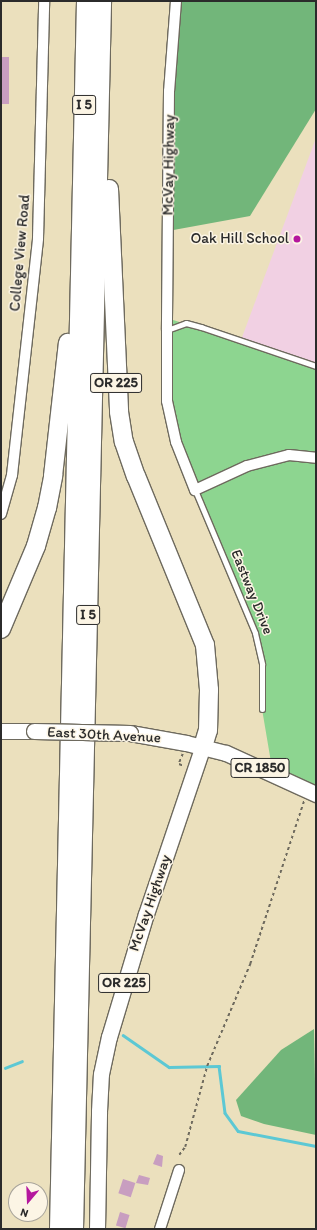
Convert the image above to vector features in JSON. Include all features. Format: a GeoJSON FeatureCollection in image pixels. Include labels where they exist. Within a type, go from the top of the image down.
{"type":"FeatureCollection","features":[{"type":"Feature","properties":{"kind":"highway","name":"I 5"},"geometry":{"type":"LineString","coordinates":[[59,1229],[82,209],[96,1]]}},
{"type":"Feature","properties":{"kind":"highway","name":"I 5"},"geometry":{"type":"LineString","coordinates":[[74,1229],[96,1]]}},
{"type":"Feature","properties":{"kind":"highway","name":"OR 225"},"geometry":{"type":"LineString","coordinates":[[96,1],[119,412],[124,442],[136,476],[205,645],[209,690],[208,730],[202,746]]}},
{"type":"Feature","properties":{"kind":"highway"},"geometry":{"type":"LineString","coordinates":[[1,629],[36,546],[48,501],[82,209]]}},
{"type":"Feature","properties":{"kind":"main road","name":"East 30th Avenue"},"geometry":{"type":"LineString","coordinates":[[1,731],[130,733],[202,746],[226,753],[312,792]]}},
{"type":"Feature","properties":{"kind":"main road","name":"McVay Highway"},"geometry":{"type":"LineString","coordinates":[[97,1229],[101,1074],[108,1037],[146,914],[202,746]]}},
{"type":"Feature","properties":{"kind":"street","name":"College View Road"},"geometry":{"type":"LineString","coordinates":[[3,510],[12,475],[38,238],[44,1]]}},
{"type":"Feature","properties":{"kind":"street","name":"McVay Highway"},"geometry":{"type":"LineString","coordinates":[[167,330],[169,91],[176,1]]}},
{"type":"Feature","properties":{"kind":"street","name":"Eastway Drive"},"geometry":{"type":"LineString","coordinates":[[167,330],[168,401],[176,442],[195,490]]}},
{"type":"Feature","properties":{"kind":"street"},"geometry":{"type":"LineString","coordinates":[[195,490],[247,466],[289,455],[316,458]]}},
{"type":"Feature","properties":{"kind":"street"},"geometry":{"type":"LineString","coordinates":[[160,1229],[179,1170]]}},
{"type":"Feature","properties":{"kind":"lane"},"geometry":{"type":"LineString","coordinates":[[167,330],[186,323],[316,366]]}},
{"type":"Feature","properties":{"kind":"lane","name":"Eastway Drive"},"geometry":{"type":"LineString","coordinates":[[195,490],[255,633],[262,664],[262,709]]}},
{"type":"Feature","properties":{"kind":"path"},"geometry":{"type":"LineString","coordinates":[[179,1155],[185,1147],[207,1066],[250,964],[312,792]]}},
{"type":"Feature","properties":{"kind":"shaded area","name":"Oak Hill School"},"geometry":{"type":"Polygon","coordinates":[[[316,138],[316,365],[241,340],[316,138]]]}},
{"type":"Feature","properties":{"kind":"green space"},"geometry":{"type":"Polygon","coordinates":[[[176,1],[316,1],[316,109],[250,216],[168,231],[176,1]]]}},
{"type":"Feature","properties":{"kind":"green space"},"geometry":{"type":"Polygon","coordinates":[[[167,318],[316,366],[316,794],[273,774],[262,709],[262,664],[255,633],[202,512],[172,424],[167,318]]]}},
{"type":"Feature","properties":{"kind":"green space"},"geometry":{"type":"Polygon","coordinates":[[[314,1029],[316,1135],[264,1124],[241,1116],[236,1100],[281,1050],[314,1029]]]}},
{"type":"Feature","properties":{"kind":"building"},"geometry":{"type":"Polygon","coordinates":[[[1,57],[9,57],[9,104],[1,104],[1,57]]]}},
{"type":"Feature","properties":{"kind":"building"},"geometry":{"type":"Polygon","coordinates":[[[157,1154],[163,1156],[162,1167],[153,1164],[157,1154]]]}},
{"type":"Feature","properties":{"kind":"building"},"geometry":{"type":"Polygon","coordinates":[[[139,1175],[150,1178],[148,1185],[136,1183],[139,1175]]]}},
{"type":"Feature","properties":{"kind":"building"},"geometry":{"type":"Polygon","coordinates":[[[123,1179],[135,1183],[131,1197],[118,1193],[123,1179]]]}},
{"type":"Feature","properties":{"kind":"building"},"geometry":{"type":"Polygon","coordinates":[[[120,1212],[130,1215],[125,1228],[116,1225],[120,1212]]]}},
{"type":"Feature","properties":{"kind":"waterway"},"geometry":{"type":"LineString","coordinates":[[123,1035],[169,1067],[219,1066],[225,1113],[238,1131],[316,1146]]}},
{"type":"Feature","properties":{"kind":"waterway"},"geometry":{"type":"LineString","coordinates":[[5,1068],[22,1061]]}},
{"type":"Feature","properties":{"kind":"place","name":"Oak Hill School"},"geometry":{"type":"Point","coordinates":[297,239]}}]}
